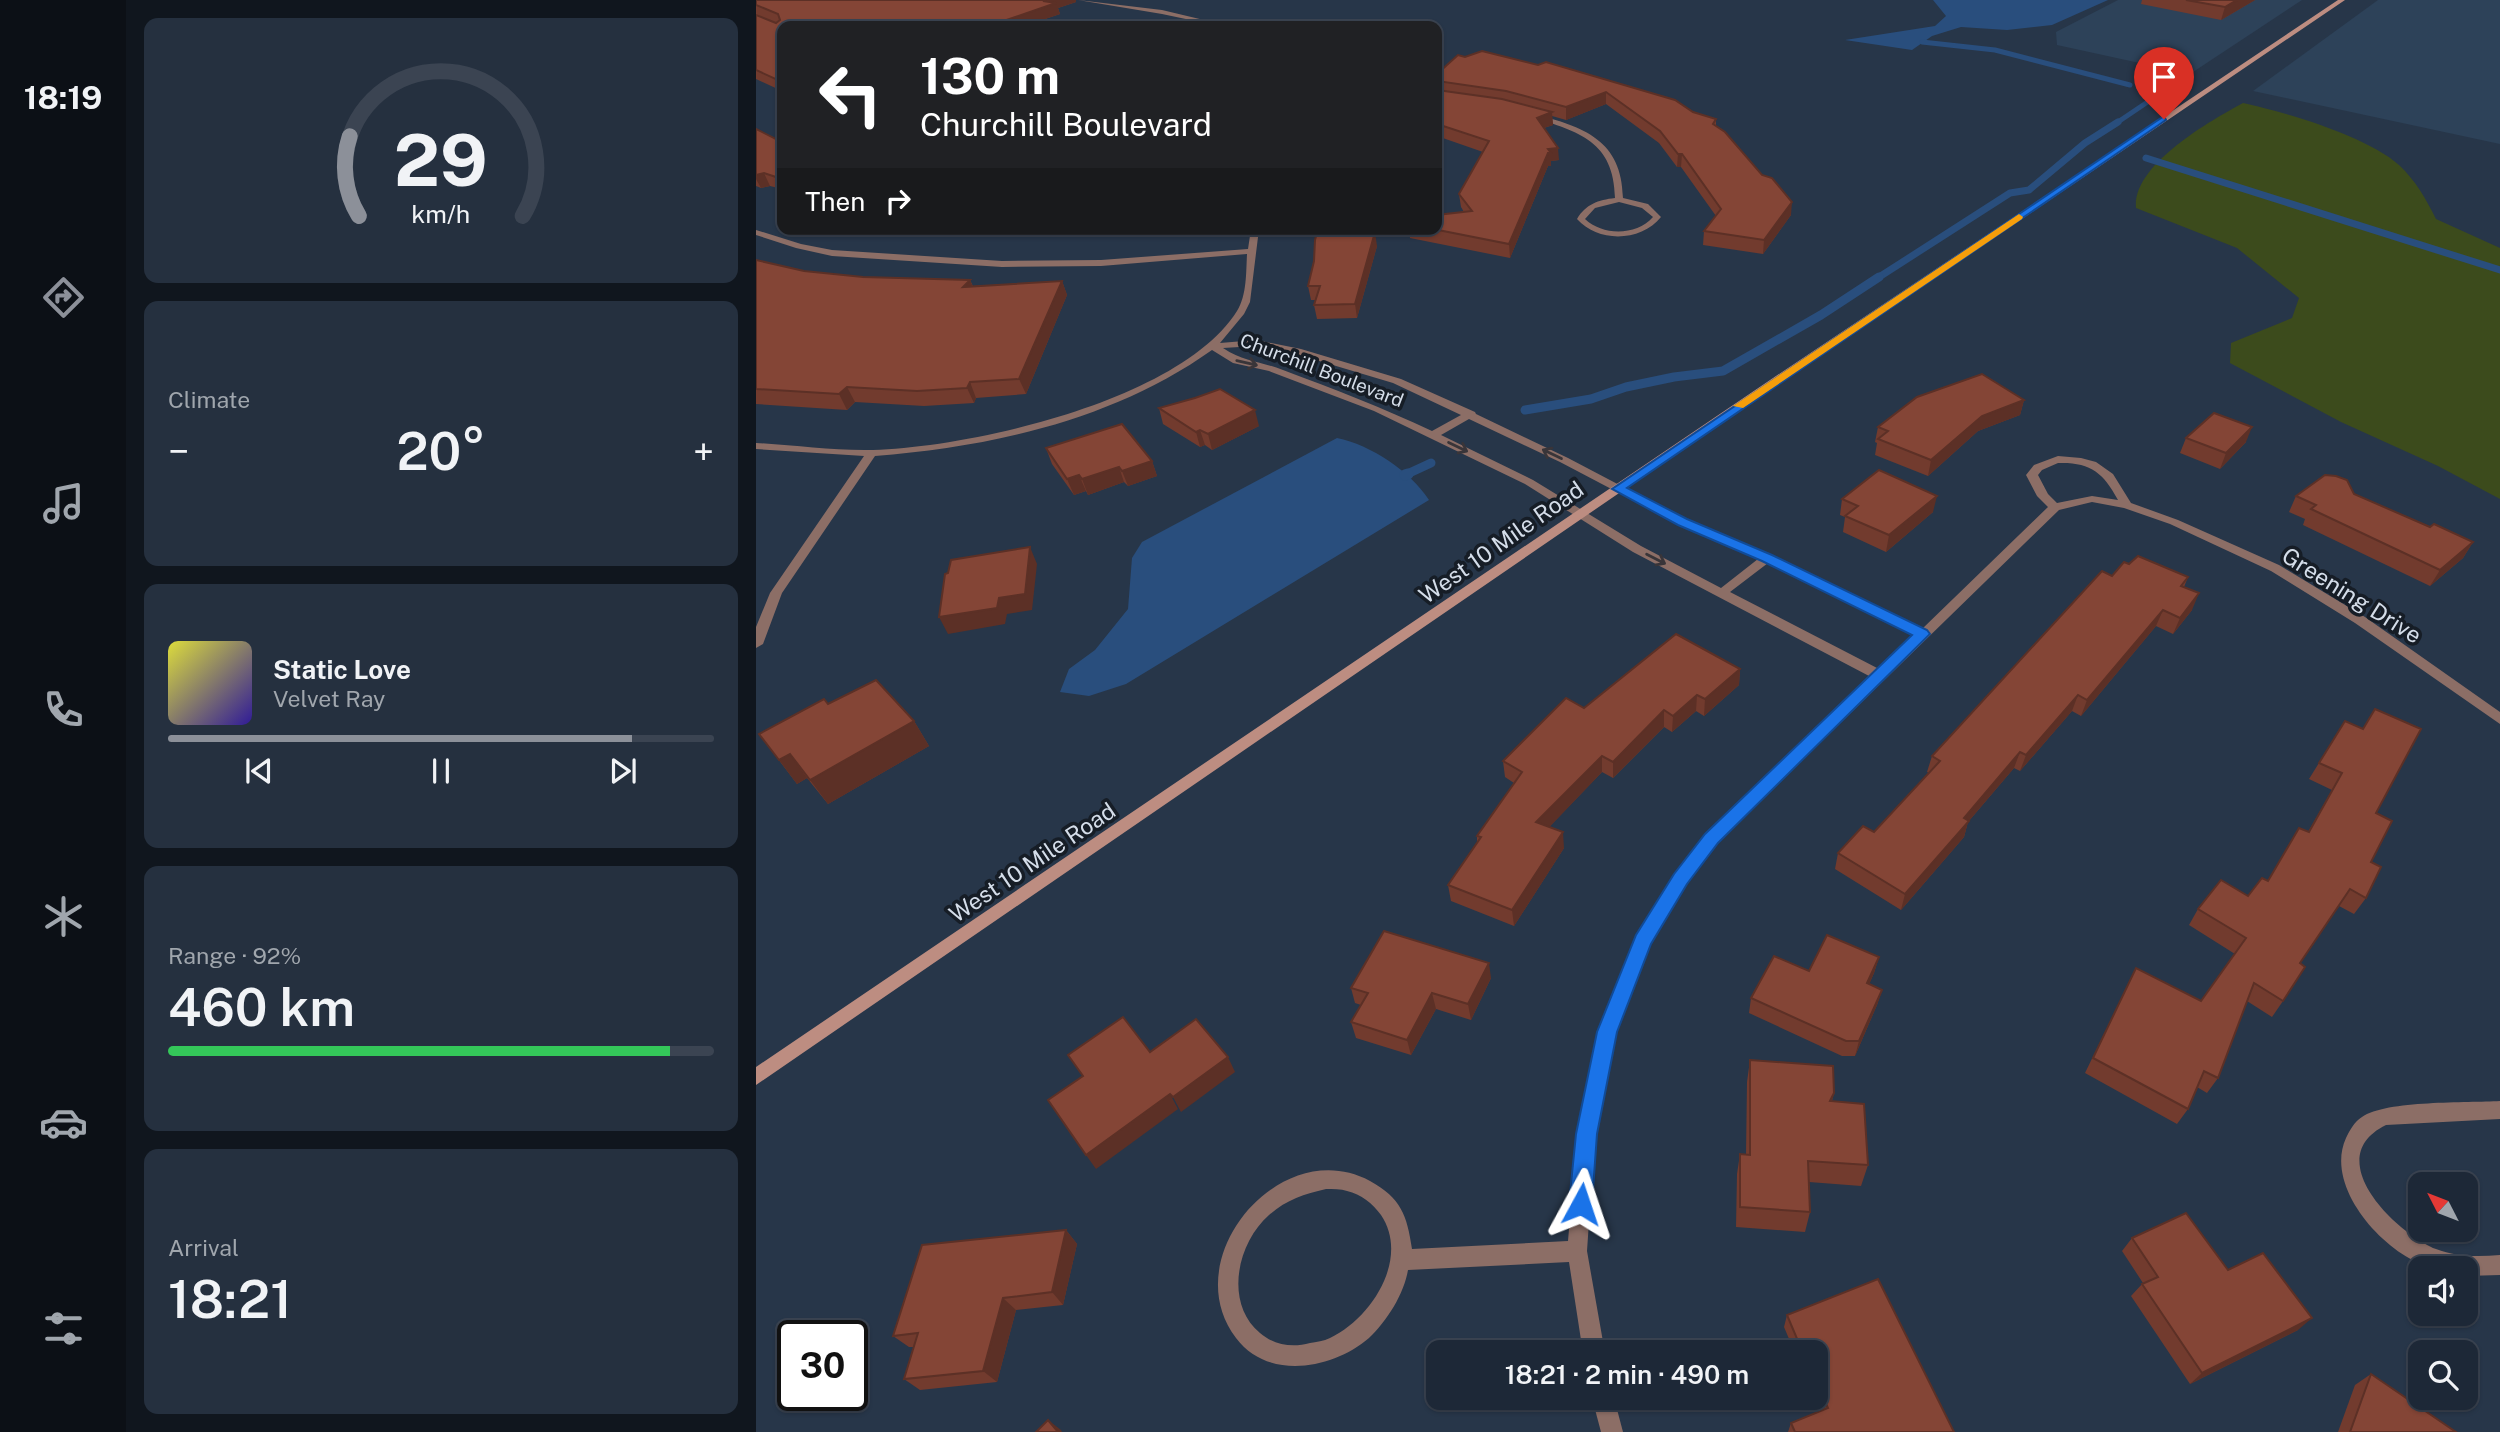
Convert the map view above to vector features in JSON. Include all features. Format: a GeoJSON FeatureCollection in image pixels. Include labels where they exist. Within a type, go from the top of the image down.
{"type":"FeatureCollection","features":[{"type":"Feature","properties":{"kind":"main road","name":"West 10 Mile Road"},"geometry":{"type":"LineString","coordinates":[[756,1077],[1580,514],[2342,0]]}},
{"type":"Feature","properties":{"kind":"street"},"geometry":{"type":"LineString","coordinates":[[1081,0],[1203,21]]}},
{"type":"Feature","properties":{"kind":"street"},"geometry":{"type":"LineString","coordinates":[[1523,112],[1578,131],[1608,152],[1616,166],[1620,185],[1619,200]]}},
{"type":"Feature","properties":{"kind":"street"},"geometry":{"type":"LineString","coordinates":[[1619,200],[1646,205],[1653,210],[1657,217],[1652,226],[1634,233],[1612,233],[1595,230],[1581,219],[1584,211],[1597,203],[1619,200]]}},
{"type":"Feature","properties":{"kind":"street"},"geometry":{"type":"LineString","coordinates":[[756,232],[832,253],[1002,264],[1088,263],[1249,251]]}},
{"type":"Feature","properties":{"kind":"street"},"geometry":{"type":"LineString","coordinates":[[756,446],[872,453],[977,440],[1087,411],[1177,370],[1213,346],[1241,312],[1250,290],[1249,251],[1253,235]]}},
{"type":"Feature","properties":{"kind":"street","name":"Churchill Boulevard"},"geometry":{"type":"LineString","coordinates":[[1213,346],[1256,343],[1337,361],[1397,381],[1471,414],[1682,522],[1767,558],[1922,634]]}},
{"type":"Feature","properties":{"kind":"street","name":"Churchill Boulevard"},"geometry":{"type":"LineString","coordinates":[[1213,346],[1236,361],[1272,369],[1322,386],[1433,435],[1529,482],[1637,549],[1881,676]]}},
{"type":"Feature","properties":{"kind":"street"},"geometry":{"type":"LineString","coordinates":[[1433,435],[1471,414]]}},
{"type":"Feature","properties":{"kind":"street"},"geometry":{"type":"LineString","coordinates":[[756,644],[776,593],[872,453]]}},
{"type":"Feature","properties":{"kind":"street"},"geometry":{"type":"LineString","coordinates":[[1592,1340],[1577,1251],[1586,1134],[1607,1032],[1643,941],[1680,879],[1712,838],[2054,507],[2043,496],[2032,475],[2036,468],[2045,463],[2077,460],[2101,469],[2109,475],[2126,505]]}},
{"type":"Feature","properties":{"kind":"street","name":"Greening Drive"},"geometry":{"type":"LineString","coordinates":[[2054,507],[2092,499],[2126,505],[2174,522],[2299,582],[2360,621],[2500,719]]}},
{"type":"Feature","properties":{"kind":"street"},"geometry":{"type":"LineString","coordinates":[[1723,592],[1767,558]]}},
{"type":"Feature","properties":{"kind":"street"},"geometry":{"type":"LineString","coordinates":[[2500,1110],[2384,1116],[2366,1122],[2356,1134],[2349,1152],[2361,1196],[2374,1215],[2392,1233],[2416,1250],[2441,1261],[2461,1266],[2500,1265]]}},
{"type":"Feature","properties":{"kind":"street"},"geometry":{"type":"LineString","coordinates":[[1326,1179],[1351,1182],[1373,1192],[1390,1209],[1400,1234],[1401,1260],[1393,1291],[1375,1319],[1349,1341],[1318,1355],[1287,1357],[1259,1348],[1239,1328],[1228,1301],[1228,1271],[1236,1242],[1253,1218],[1274,1198],[1299,1185],[1326,1179]]}},
{"type":"Feature","properties":{"kind":"street"},"geometry":{"type":"LineString","coordinates":[[1401,1260],[1577,1251]]}},
{"type":"Feature","properties":{"kind":"street"},"geometry":{"type":"LineString","coordinates":[[1606,1410],[1612,1432]]}},
{"type":"Feature","properties":{"kind":"shaded area"},"geometry":{"type":"Polygon","coordinates":[[[2118,0],[2302,0],[2190,74],[2057,45],[2056,32],[2118,0]]]}},
{"type":"Feature","properties":{"kind":"shaded area"},"geometry":{"type":"Polygon","coordinates":[[[2378,0],[2500,0],[2500,144],[2253,91],[2378,0]]]}},
{"type":"Feature","properties":{"kind":"green space"},"geometry":{"type":"Polygon","coordinates":[[[2243,103],[2325,127],[2385,154],[2411,177],[2436,219],[2500,248],[2500,499],[2438,466],[2341,422],[2230,363],[2231,343],[2292,318],[2299,298],[2237,248],[2136,208],[2138,192],[2146,176],[2159,161],[2194,133],[2243,103]]]}},
{"type":"Feature","properties":{"kind":"water"},"geometry":{"type":"Polygon","coordinates":[[[1933,0],[2108,0],[2052,25],[2007,30],[1961,27],[1932,36],[1912,50],[1845,40],[1935,26],[1946,16],[1933,0]]]}},
{"type":"Feature","properties":{"kind":"water"},"geometry":{"type":"Polygon","coordinates":[[[1337,438],[1376,453],[1401,469],[1429,500],[1126,684],[1089,696],[1060,692],[1069,669],[1095,650],[1128,609],[1132,558],[1142,542],[1337,438]]]}},
{"type":"Feature","properties":{"kind":"building"},"geometry":{"type":"Polygon","coordinates":[[[756,0],[1046,0],[1043,1],[1056,3],[1004,21],[779,21],[778,14],[756,5],[756,0]]]}},
{"type":"Feature","properties":{"kind":"building"},"geometry":{"type":"Polygon","coordinates":[[[2186,0],[2237,0],[2225,7],[2186,0]]]}},
{"type":"Feature","properties":{"kind":"building"},"geometry":{"type":"Polygon","coordinates":[[[756,15],[776,23],[777,80],[756,70],[756,15]]]}},
{"type":"Feature","properties":{"kind":"building"},"geometry":{"type":"Polygon","coordinates":[[[1482,51],[1538,65],[1546,62],[1675,100],[1693,112],[1716,119],[1713,124],[1725,132],[1762,175],[1772,178],[1792,202],[1764,240],[1704,231],[1721,209],[1682,154],[1678,154],[1660,131],[1606,92],[1566,107],[1506,91],[1442,82],[1442,69],[1458,55],[1465,57],[1482,51]]]}},
{"type":"Feature","properties":{"kind":"building"},"geometry":{"type":"Polygon","coordinates":[[[1442,91],[1502,99],[1552,112],[1537,118],[1558,148],[1548,149],[1551,153],[1548,153],[1509,244],[1442,231],[1442,214],[1472,211],[1459,194],[1489,141],[1442,126],[1442,91]]]}},
{"type":"Feature","properties":{"kind":"building"},"geometry":{"type":"Polygon","coordinates":[[[756,129],[777,140],[777,177],[764,173],[756,175],[756,129]]]}},
{"type":"Feature","properties":{"kind":"building"},"geometry":{"type":"Polygon","coordinates":[[[1316,235],[1374,235],[1355,304],[1314,305],[1320,286],[1308,286],[1314,261],[1316,235]]]}},
{"type":"Feature","properties":{"kind":"building"},"geometry":{"type":"Polygon","coordinates":[[[756,260],[804,271],[863,277],[970,280],[963,287],[1062,281],[1019,379],[970,382],[967,388],[917,391],[847,387],[839,394],[756,389],[756,260]]]}},
{"type":"Feature","properties":{"kind":"building"},"geometry":{"type":"Polygon","coordinates":[[[1982,374],[2024,400],[1982,416],[1931,460],[1878,439],[1888,431],[1878,427],[1917,397],[1982,374]]]}},
{"type":"Feature","properties":{"kind":"building"},"geometry":{"type":"Polygon","coordinates":[[[1220,389],[1255,410],[1208,434],[1200,430],[1196,432],[1159,408],[1195,398],[1220,389]]]}},
{"type":"Feature","properties":{"kind":"building"},"geometry":{"type":"Polygon","coordinates":[[[2214,413],[2252,427],[2226,453],[2186,438],[2214,413]]]}},
{"type":"Feature","properties":{"kind":"building"},"geometry":{"type":"Polygon","coordinates":[[[1122,424],[1152,461],[1122,471],[1119,467],[1082,479],[1079,475],[1067,479],[1046,448],[1122,424]]]}},
{"type":"Feature","properties":{"kind":"building"},"geometry":{"type":"Polygon","coordinates":[[[1879,470],[1937,496],[1889,535],[1845,516],[1858,506],[1842,499],[1879,470]]]}},
{"type":"Feature","properties":{"kind":"building"},"geometry":{"type":"Polygon","coordinates":[[[2325,475],[2347,480],[2354,494],[2430,527],[2434,524],[2473,542],[2440,570],[2311,509],[2316,505],[2296,496],[2325,475]]]}},
{"type":"Feature","properties":{"kind":"building"},"geometry":{"type":"Polygon","coordinates":[[[1030,547],[1025,594],[999,598],[997,608],[939,617],[945,574],[948,573],[951,560],[1030,547]]]}},
{"type":"Feature","properties":{"kind":"building"},"geometry":{"type":"Polygon","coordinates":[[[2138,556],[2188,577],[2181,586],[2199,593],[2180,618],[2163,610],[2087,700],[2078,695],[2026,755],[2020,752],[1964,818],[1969,821],[1905,894],[1838,853],[1863,826],[1874,832],[1940,761],[1932,756],[2102,571],[2112,576],[2124,562],[2129,564],[2138,556]]]}},
{"type":"Feature","properties":{"kind":"building"},"geometry":{"type":"Polygon","coordinates":[[[1676,634],[1740,669],[1705,699],[1697,695],[1673,716],[1664,710],[1613,762],[1602,756],[1536,822],[1563,832],[1512,910],[1448,885],[1481,837],[1477,836],[1522,772],[1503,761],[1566,698],[1584,708],[1676,634]]]}},
{"type":"Feature","properties":{"kind":"building"},"geometry":{"type":"Polygon","coordinates":[[[876,680],[914,721],[810,780],[790,754],[779,760],[759,734],[824,699],[828,704],[876,680]]]}},
{"type":"Feature","properties":{"kind":"building"},"geometry":{"type":"Polygon","coordinates":[[[2375,709],[2421,729],[2376,813],[2392,821],[2371,862],[2381,867],[2366,898],[2350,889],[2300,963],[2305,967],[2283,1001],[2254,983],[2218,1078],[2204,1071],[2188,1109],[2093,1058],[2136,968],[2201,1001],[2246,938],[2198,909],[2221,880],[2248,896],[2262,878],[2268,881],[2299,828],[2309,832],[2342,773],[2319,763],[2345,721],[2363,729],[2375,709]]]}},
{"type":"Feature","properties":{"kind":"building"},"geometry":{"type":"Polygon","coordinates":[[[1384,931],[1489,963],[1468,1004],[1432,993],[1407,1040],[1351,1022],[1368,993],[1351,988],[1384,931]]]}},
{"type":"Feature","properties":{"kind":"building"},"geometry":{"type":"Polygon","coordinates":[[[1827,935],[1879,957],[1867,983],[1882,990],[1859,1041],[1846,1041],[1751,998],[1774,956],[1809,971],[1827,935]]]}},
{"type":"Feature","properties":{"kind":"building"},"geometry":{"type":"Polygon","coordinates":[[[1123,1017],[1150,1052],[1196,1019],[1228,1057],[1173,1097],[1170,1094],[1086,1155],[1048,1100],[1083,1076],[1068,1055],[1123,1017]]]}},
{"type":"Feature","properties":{"kind":"building"},"geometry":{"type":"Polygon","coordinates":[[[1750,1060],[1833,1066],[1834,1093],[1830,1101],[1864,1104],[1868,1165],[1808,1161],[1810,1212],[1740,1207],[1740,1154],[1750,1155],[1750,1060]]]}},
{"type":"Feature","properties":{"kind":"building"},"geometry":{"type":"Polygon","coordinates":[[[2186,1213],[2228,1270],[2263,1253],[2312,1318],[2202,1373],[2142,1284],[2158,1277],[2132,1238],[2186,1213]]]}},
{"type":"Feature","properties":{"kind":"building"},"geometry":{"type":"Polygon","coordinates":[[[1066,1230],[1052,1292],[1003,1298],[983,1371],[904,1379],[918,1333],[893,1336],[922,1245],[1066,1230]]]}},
{"type":"Feature","properties":{"kind":"building"},"geometry":{"type":"Polygon","coordinates":[[[1878,1279],[1954,1432],[1795,1432],[1791,1423],[1828,1410],[1828,1340],[1798,1340],[1787,1315],[1878,1279]]]}},
{"type":"Feature","properties":{"kind":"building"},"geometry":{"type":"Polygon","coordinates":[[[2371,1374],[2408,1399],[2408,1410],[2424,1410],[2456,1432],[2350,1432],[2371,1374]]]}},
{"type":"Feature","properties":{"kind":"building"},"geometry":{"type":"Polygon","coordinates":[[[1048,1420],[1058,1432],[1036,1432],[1048,1420]]]}},
{"type":"Feature","properties":{"kind":"waterway"},"geometry":{"type":"LineString","coordinates":[[1922,42],[1995,50],[2130,85]]}},
{"type":"Feature","properties":{"kind":"waterway"},"geometry":{"type":"LineString","coordinates":[[2117,122],[2186,76]]}},
{"type":"Feature","properties":{"kind":"waterway"},"geometry":{"type":"LineString","coordinates":[[1876,279],[2010,193],[2029,190],[2085,143],[2117,122]]}},
{"type":"Feature","properties":{"kind":"waterway"},"geometry":{"type":"LineString","coordinates":[[2146,158],[2500,270]]}},
{"type":"Feature","properties":{"kind":"waterway"},"geometry":{"type":"LineString","coordinates":[[1525,410],[1591,399],[1626,387],[1674,377],[1723,371],[1821,315],[1879,277]]}},
{"type":"Feature","properties":{"kind":"waterway"},"geometry":{"type":"LineString","coordinates":[[1408,474],[1405,475],[1431,463]]}},
{"type":"Feature","properties":{"kind":"slow traffic"},"geometry":{"type":"LineString","coordinates":[[1739,406],[2019,217]]}},
{"type":"Feature","properties":{"kind":"route"},"geometry":{"type":"LineString","coordinates":[[1581,1204],[1586,1134],[1607,1032],[1643,941],[1680,879],[1712,838],[1922,634],[1767,558],[1682,522],[1618,489],[2164,119]]}}]}
